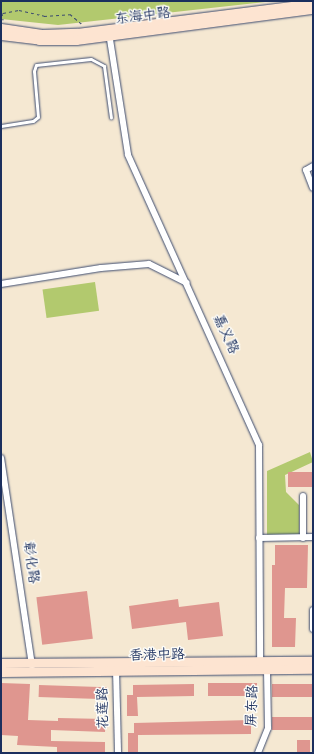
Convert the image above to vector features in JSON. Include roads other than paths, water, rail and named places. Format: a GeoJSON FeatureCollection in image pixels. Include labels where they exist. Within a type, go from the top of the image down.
{"type":"FeatureCollection","features":[{"type":"Feature","properties":{"kind":"main road","name":"东海中路"},"geometry":{"type":"LineString","coordinates":[[1,30],[59,41],[313,3]]}},
{"type":"Feature","properties":{"kind":"main road","name":"东海中路"},"geometry":{"type":"LineString","coordinates":[[1,30],[42,34],[109,33],[313,9]]}},
{"type":"Feature","properties":{"kind":"main road","name":"香港中路"},"geometry":{"type":"LineString","coordinates":[[116,667],[260,661],[313,661]]}},
{"type":"Feature","properties":{"kind":"main road","name":"香港中路"},"geometry":{"type":"LineString","coordinates":[[1,663],[32,667],[267,670],[313,669]]}},
{"type":"Feature","properties":{"kind":"main road","name":"香港中路"},"geometry":{"type":"LineString","coordinates":[[1,672],[32,667]]}},
{"type":"Feature","properties":{"kind":"street","name":"嘉义路"},"geometry":{"type":"LineString","coordinates":[[109,33],[128,155],[257,440],[260,457],[260,661]]}},
{"type":"Feature","properties":{"kind":"street"},"geometry":{"type":"LineString","coordinates":[[313,166],[306,170],[313,188]]}},
{"type":"Feature","properties":{"kind":"street"},"geometry":{"type":"LineString","coordinates":[[1,284],[101,268],[149,264],[187,283]]}},
{"type":"Feature","properties":{"kind":"street","name":"彰化路"},"geometry":{"type":"LineString","coordinates":[[1,458],[32,667]]}},
{"type":"Feature","properties":{"kind":"street"},"geometry":{"type":"LineString","coordinates":[[303,496],[303,538]]}},
{"type":"Feature","properties":{"kind":"street"},"geometry":{"type":"LineString","coordinates":[[259,538],[313,537]]}},
{"type":"Feature","properties":{"kind":"street"},"geometry":{"type":"LineString","coordinates":[[313,610],[313,630]]}},
{"type":"Feature","properties":{"kind":"street","name":"屏东路"},"geometry":{"type":"LineString","coordinates":[[258,753],[268,728],[267,670],[260,661]]}},
{"type":"Feature","properties":{"kind":"street","name":"花莲路"},"geometry":{"type":"LineString","coordinates":[[116,667],[118,753]]}},
{"type":"Feature","properties":{"kind":"lane"},"geometry":{"type":"LineString","coordinates":[[1,126],[31,122],[38,117],[34,71],[36,65],[91,59],[104,66],[111,118]]}}]}
